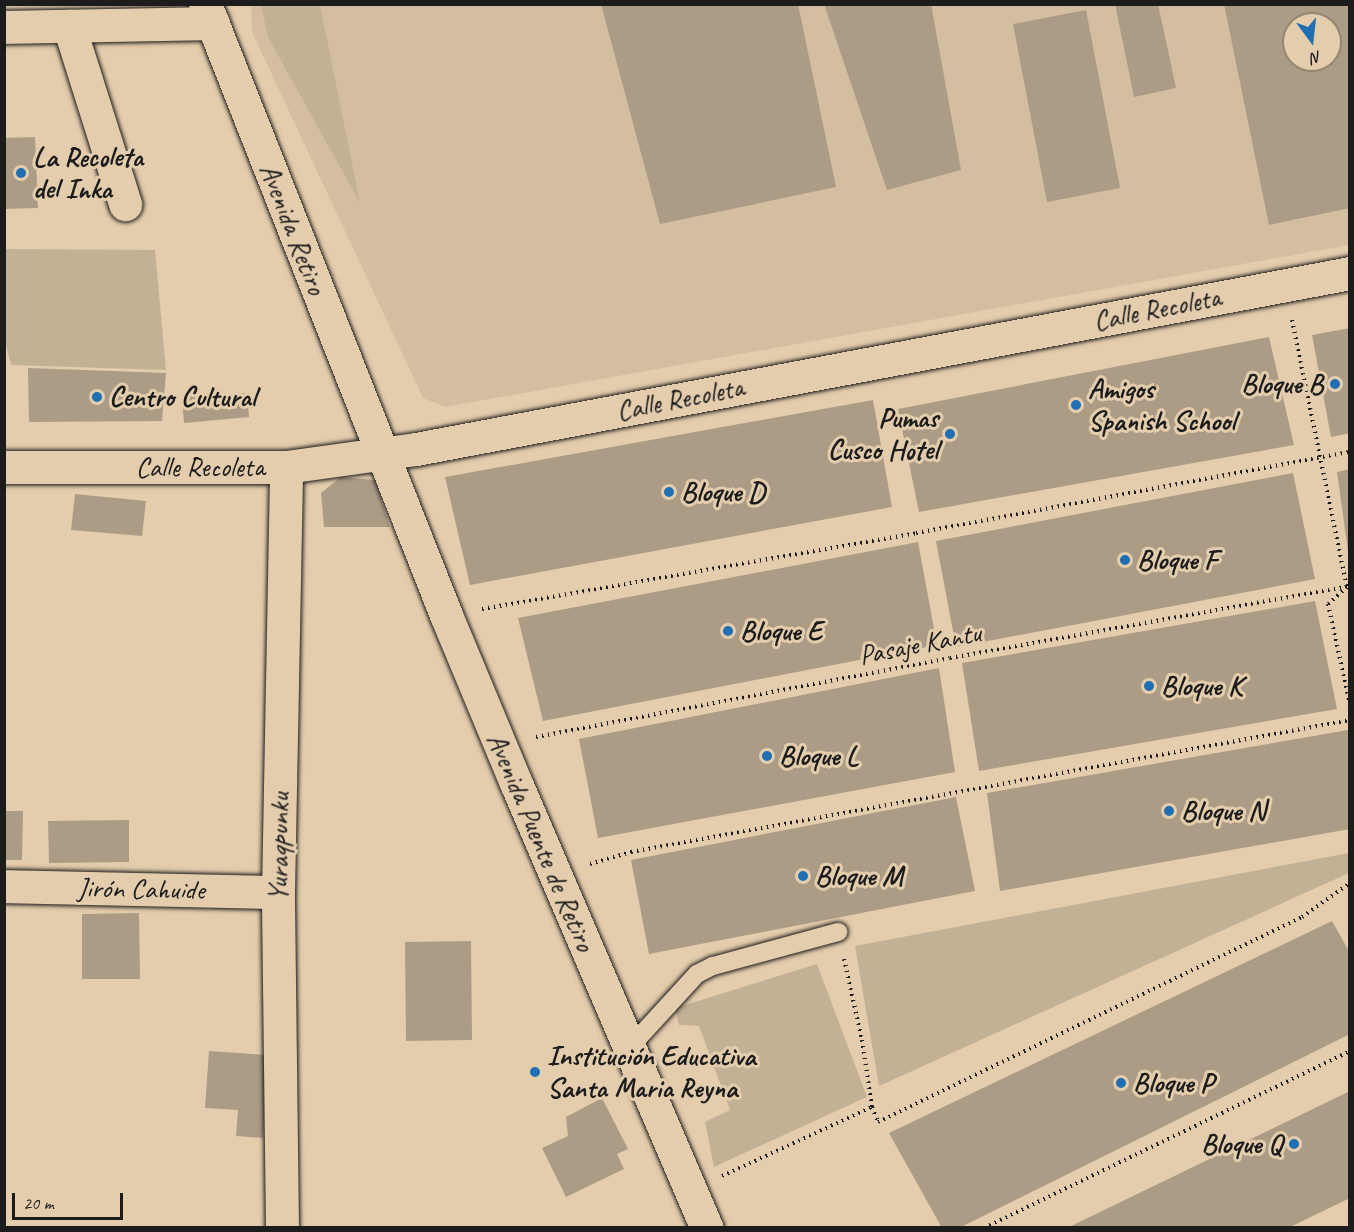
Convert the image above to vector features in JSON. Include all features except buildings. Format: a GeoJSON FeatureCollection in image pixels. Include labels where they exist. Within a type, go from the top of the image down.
{"type":"FeatureCollection","features":[{"type":"Feature","properties":{"kind":"street"},"geometry":{"type":"LineString","coordinates":[[4,27],[69,26],[209,14]]}},
{"type":"Feature","properties":{"kind":"street","name":"Avenida Retiro"},"geometry":{"type":"LineString","coordinates":[[209,14],[381,454]]}},
{"type":"Feature","properties":{"kind":"street"},"geometry":{"type":"LineString","coordinates":[[69,26],[125,204]]}},
{"type":"Feature","properties":{"kind":"street","name":"Calle Recoleta"},"geometry":{"type":"LineString","coordinates":[[4,467],[286,467],[381,454],[1350,273]]}},
{"type":"Feature","properties":{"kind":"street","name":"Avenida Puente de Retiro"},"geometry":{"type":"LineString","coordinates":[[381,454],[555,875],[707,1227]]}},
{"type":"Feature","properties":{"kind":"street","name":"Yuraqpunku"},"geometry":{"type":"LineString","coordinates":[[282,1227],[278,892],[286,467]]}},
{"type":"Feature","properties":{"kind":"street","name":"Jirón Cahuide"},"geometry":{"type":"LineString","coordinates":[[4,886],[278,892]]}},
{"type":"Feature","properties":{"kind":"lane"},"geometry":{"type":"LineString","coordinates":[[630,1047],[697,975],[713,966],[838,932]]}},
{"type":"Feature","properties":{"kind":"path"},"geometry":{"type":"LineString","coordinates":[[1292,322],[1348,586],[1328,604],[1350,705]]}},
{"type":"Feature","properties":{"kind":"path"},"geometry":{"type":"LineString","coordinates":[[446,615],[916,533],[1350,452]]}},
{"type":"Feature","properties":{"kind":"path","name":"Pasaje Kantu"},"geometry":{"type":"LineString","coordinates":[[500,744],[950,658],[1348,586]]}},
{"type":"Feature","properties":{"kind":"path"},"geometry":{"type":"LineString","coordinates":[[555,875],[631,852],[1350,720]]}},
{"type":"Feature","properties":{"kind":"path"},"geometry":{"type":"LineString","coordinates":[[838,932],[862,1040],[872,1107],[878,1122],[1302,917],[1350,883]]}},
{"type":"Feature","properties":{"kind":"path"},"geometry":{"type":"LineString","coordinates":[[984,1227],[1350,1051]]}},
{"type":"Feature","properties":{"kind":"path"},"geometry":{"type":"LineString","coordinates":[[692,1190],[872,1107]]}},
{"type":"Feature","properties":{"kind":"shaded area"},"geometry":{"type":"Polygon","coordinates":[[[251,5],[1349,5],[1349,245],[445,407],[423,398],[252,32],[251,5]]]}},
{"type":"Feature","properties":{"kind":"shaded area"},"geometry":{"type":"Polygon","coordinates":[[[261,5],[320,5],[360,203],[268,37],[261,5]]]}},
{"type":"Feature","properties":{"kind":"shaded area"},"geometry":{"type":"Polygon","coordinates":[[[4,249],[155,250],[166,370],[11,365],[4,337],[4,249]]]}},
{"type":"Feature","properties":{"kind":"shaded area"},"geometry":{"type":"Polygon","coordinates":[[[1349,853],[1349,873],[879,1086],[855,946],[1349,853]]]}},
{"type":"Feature","properties":{"kind":"shaded area"},"geometry":{"type":"Polygon","coordinates":[[[817,964],[867,1097],[714,1167],[705,1122],[730,1110],[699,1026],[679,1025],[675,1008],[817,964]]]}},
{"type":"Feature","properties":{"kind":"place","name":"La Recoleta del Inka"},"geometry":{"type":"Point","coordinates":[21,173]}},
{"type":"Feature","properties":{"kind":"place","name":"Bloque B"},"geometry":{"type":"Point","coordinates":[1335,384]}},
{"type":"Feature","properties":{"kind":"place","name":"Centro Cultural"},"geometry":{"type":"Point","coordinates":[97,397]}},
{"type":"Feature","properties":{"kind":"place","name":"Amigos Spanish School"},"geometry":{"type":"Point","coordinates":[1076,405]}},
{"type":"Feature","properties":{"kind":"place","name":"Pumas Cusco Hotel"},"geometry":{"type":"Point","coordinates":[950,434]}},
{"type":"Feature","properties":{"kind":"place","name":"Bloque D"},"geometry":{"type":"Point","coordinates":[669,492]}},
{"type":"Feature","properties":{"kind":"place","name":"Bloque F"},"geometry":{"type":"Point","coordinates":[1125,560]}},
{"type":"Feature","properties":{"kind":"place","name":"Bloque E"},"geometry":{"type":"Point","coordinates":[728,631]}},
{"type":"Feature","properties":{"kind":"place","name":"Bloque K"},"geometry":{"type":"Point","coordinates":[1149,686]}},
{"type":"Feature","properties":{"kind":"place","name":"Bloque L"},"geometry":{"type":"Point","coordinates":[767,756]}},
{"type":"Feature","properties":{"kind":"place","name":"Bloque N"},"geometry":{"type":"Point","coordinates":[1169,811]}},
{"type":"Feature","properties":{"kind":"place","name":"Bloque M"},"geometry":{"type":"Point","coordinates":[803,876]}},
{"type":"Feature","properties":{"kind":"place","name":"Institución Educativa Santa Maria Reyna"},"geometry":{"type":"Point","coordinates":[535,1072]}},
{"type":"Feature","properties":{"kind":"place","name":"Bloque P"},"geometry":{"type":"Point","coordinates":[1121,1083]}},
{"type":"Feature","properties":{"kind":"place","name":"Bloque Q"},"geometry":{"type":"Point","coordinates":[1294,1144]}}]}
